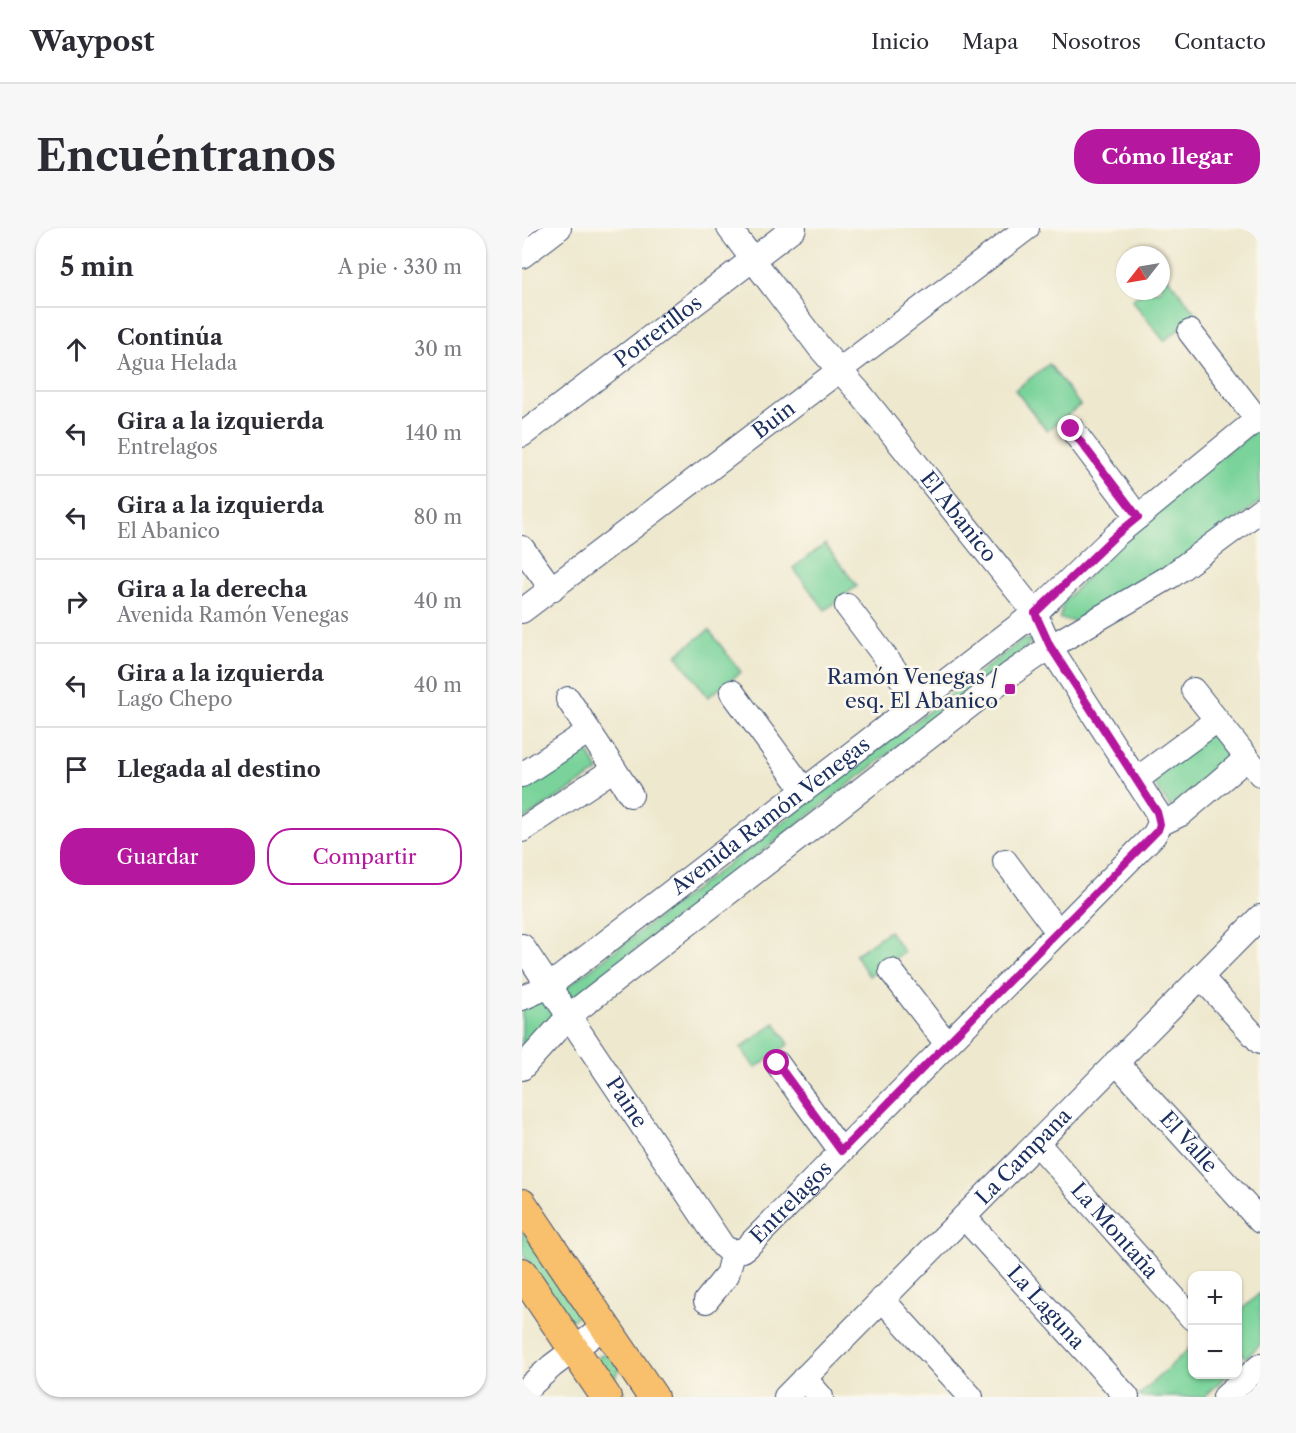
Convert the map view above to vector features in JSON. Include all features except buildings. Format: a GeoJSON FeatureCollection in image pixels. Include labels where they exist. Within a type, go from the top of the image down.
{"type":"FeatureCollection","features":[{"type":"Feature","properties":{"kind":"main road"},"geometry":{"type":"LineString","coordinates":[[522,1204],[653,1397]]}},
{"type":"Feature","properties":{"kind":"main road"},"geometry":{"type":"LineString","coordinates":[[522,1273],[606,1397]]}},
{"type":"Feature","properties":{"kind":"street"},"geometry":{"type":"LineString","coordinates":[[522,256],[559,228]]}},
{"type":"Feature","properties":{"kind":"street","name":"El Abanico"},"geometry":{"type":"LineString","coordinates":[[729,228],[820,348],[1035,613],[1050,646],[1157,812],[1160,824]]}},
{"type":"Feature","properties":{"kind":"street","name":"Potrerillos"},"geometry":{"type":"LineString","coordinates":[[522,435],[794,228]]}},
{"type":"Feature","properties":{"kind":"street","name":"Buin"},"geometry":{"type":"LineString","coordinates":[[522,610],[1027,228]]}},
{"type":"Feature","properties":{"kind":"street"},"geometry":{"type":"LineString","coordinates":[[1190,332],[1258,418]]}},
{"type":"Feature","properties":{"kind":"street","name":"Avenida Ramón Venegas"},"geometry":{"type":"LineString","coordinates":[[522,998],[549,986],[1035,613],[1116,535],[1258,418]]}},
{"type":"Feature","properties":{"kind":"street"},"geometry":{"type":"LineString","coordinates":[[1071,429],[1138,517]]}},
{"type":"Feature","properties":{"kind":"street","name":"Avenida Ramón Venegas"},"geometry":{"type":"LineString","coordinates":[[522,1068],[569,1016],[1009,675],[1050,646],[1171,576],[1260,510]]}},
{"type":"Feature","properties":{"kind":"street"},"geometry":{"type":"LineString","coordinates":[[522,548],[552,589]]}},
{"type":"Feature","properties":{"kind":"street"},"geometry":{"type":"LineString","coordinates":[[847,606],[920,702]]}},
{"type":"Feature","properties":{"kind":"street"},"geometry":{"type":"LineString","coordinates":[[1160,824],[1181,814],[1253,766],[1193,690]]}},
{"type":"Feature","properties":{"kind":"street"},"geometry":{"type":"LineString","coordinates":[[732,692],[804,790]]}},
{"type":"Feature","properties":{"kind":"street"},"geometry":{"type":"LineString","coordinates":[[568,699],[632,795]]}},
{"type":"Feature","properties":{"kind":"street"},"geometry":{"type":"LineString","coordinates":[[1136,780],[1217,720]]}},
{"type":"Feature","properties":{"kind":"street"},"geometry":{"type":"LineString","coordinates":[[522,775],[589,731]]}},
{"type":"Feature","properties":{"kind":"street"},"geometry":{"type":"LineString","coordinates":[[522,830],[614,769]]}},
{"type":"Feature","properties":{"kind":"street","name":"Entrelagos"},"geometry":{"type":"LineString","coordinates":[[706,1300],[726,1275],[733,1252],[743,1250],[1154,835],[1160,824]]}},
{"type":"Feature","properties":{"kind":"street"},"geometry":{"type":"LineString","coordinates":[[1005,861],[1058,932]]}},
{"type":"Feature","properties":{"kind":"street","name":"La Campana"},"geometry":{"type":"LineString","coordinates":[[786,1397],[1260,917]]}},
{"type":"Feature","properties":{"kind":"street","name":"Paine"},"geometry":{"type":"LineString","coordinates":[[522,946],[725,1248],[733,1252]]}},
{"type":"Feature","properties":{"kind":"street"},"geometry":{"type":"LineString","coordinates":[[891,971],[947,1044]]}},
{"type":"Feature","properties":{"kind":"street"},"geometry":{"type":"LineString","coordinates":[[1201,977],[1260,1042]]}},
{"type":"Feature","properties":{"kind":"street","name":"El Valle"},"geometry":{"type":"LineString","coordinates":[[1116,1062],[1260,1221]]}},
{"type":"Feature","properties":{"kind":"street"},"geometry":{"type":"LineString","coordinates":[[777,1063],[841,1151]]}},
{"type":"Feature","properties":{"kind":"street","name":"La Montaña"},"geometry":{"type":"LineString","coordinates":[[1037,1143],[1188,1313]]}},
{"type":"Feature","properties":{"kind":"street","name":"La Laguna"},"geometry":{"type":"LineString","coordinates":[[963,1217],[1127,1397]]}},
{"type":"Feature","properties":{"kind":"street"},"geometry":{"type":"LineString","coordinates":[[882,1299],[971,1397]]}},
{"type":"Feature","properties":{"kind":"street"},"geometry":{"type":"LineString","coordinates":[[522,1393],[573,1349],[605,1326]]}},
{"type":"Feature","properties":{"kind":"street"},"geometry":{"type":"LineString","coordinates":[[1225,1397],[1248,1371]]}},
{"type":"Feature","properties":{"kind":"street"},"geometry":{"type":"LineString","coordinates":[[804,1378],[821,1397]]}},
{"type":"Feature","properties":{"kind":"green space"},"geometry":{"type":"Polygon","coordinates":[[[1170,280],[1197,315],[1164,341],[1132,300],[1170,300],[1170,280]]]}},
{"type":"Feature","properties":{"kind":"green space"},"geometry":{"type":"Polygon","coordinates":[[[1049,364],[1080,405],[1047,431],[1015,390],[1049,364]]]}},
{"type":"Feature","properties":{"kind":"green space"},"geometry":{"type":"Polygon","coordinates":[[[1260,427],[1260,502],[1190,555],[1078,622],[1060,619],[1063,602],[1151,511],[1260,427]]]}},
{"type":"Feature","properties":{"kind":"green space"},"geometry":{"type":"Polygon","coordinates":[[[825,544],[857,586],[825,610],[793,568],[825,544]]]}},
{"type":"Feature","properties":{"kind":"green space"},"geometry":{"type":"Polygon","coordinates":[[[709,630],[741,672],[708,697],[676,655],[709,630]]]}},
{"type":"Feature","properties":{"kind":"green space"},"geometry":{"type":"Polygon","coordinates":[[[1032,639],[1026,648],[574,997],[522,1051],[522,1006],[568,986],[1022,640],[1032,639]]]}},
{"type":"Feature","properties":{"kind":"green space"},"geometry":{"type":"Polygon","coordinates":[[[1215,730],[1233,758],[1170,807],[1150,778],[1215,730]]]}},
{"type":"Feature","properties":{"kind":"green space"},"geometry":{"type":"Polygon","coordinates":[[[585,747],[599,771],[522,821],[522,788],[585,747]]]}},
{"type":"Feature","properties":{"kind":"green space"},"geometry":{"type":"Polygon","coordinates":[[[889,931],[904,952],[869,976],[855,955],[889,931]]]}},
{"type":"Feature","properties":{"kind":"green space"},"geometry":{"type":"Polygon","coordinates":[[[775,1023],[789,1044],[755,1068],[741,1048],[775,1023]]]}},
{"type":"Feature","properties":{"kind":"green space"},"geometry":{"type":"Polygon","coordinates":[[[522,1229],[579,1315],[569,1322],[522,1253],[522,1229]]]}},
{"type":"Feature","properties":{"kind":"green space"},"geometry":{"type":"Polygon","coordinates":[[[1260,1293],[1260,1345],[1246,1358],[1242,1354],[1242,1309],[1260,1293]]]}},
{"type":"Feature","properties":{"kind":"green space"},"geometry":{"type":"Polygon","coordinates":[[[609,1349],[621,1366],[614,1379],[627,1397],[620,1397],[595,1360],[609,1349]]]}},
{"type":"Feature","properties":{"kind":"green space"},"geometry":{"type":"Polygon","coordinates":[[[1188,1350],[1188,1379],[1224,1379],[1204,1397],[1140,1397],[1139,1395],[1188,1350]]]}},
{"type":"Feature","properties":{"kind":"place","name":"Ramón Venegas / esq. El Abanico"},"geometry":{"type":"Point","coordinates":[1010,689]}},
{"type":"Feature","properties":{"kind":"route"},"geometry":{"type":"LineString","coordinates":[[777,1063],[841,1151],[1158,830],[1160,824],[1157,812],[1050,646],[1035,613],[1116,535],[1138,517],[1071,429]]}}]}
